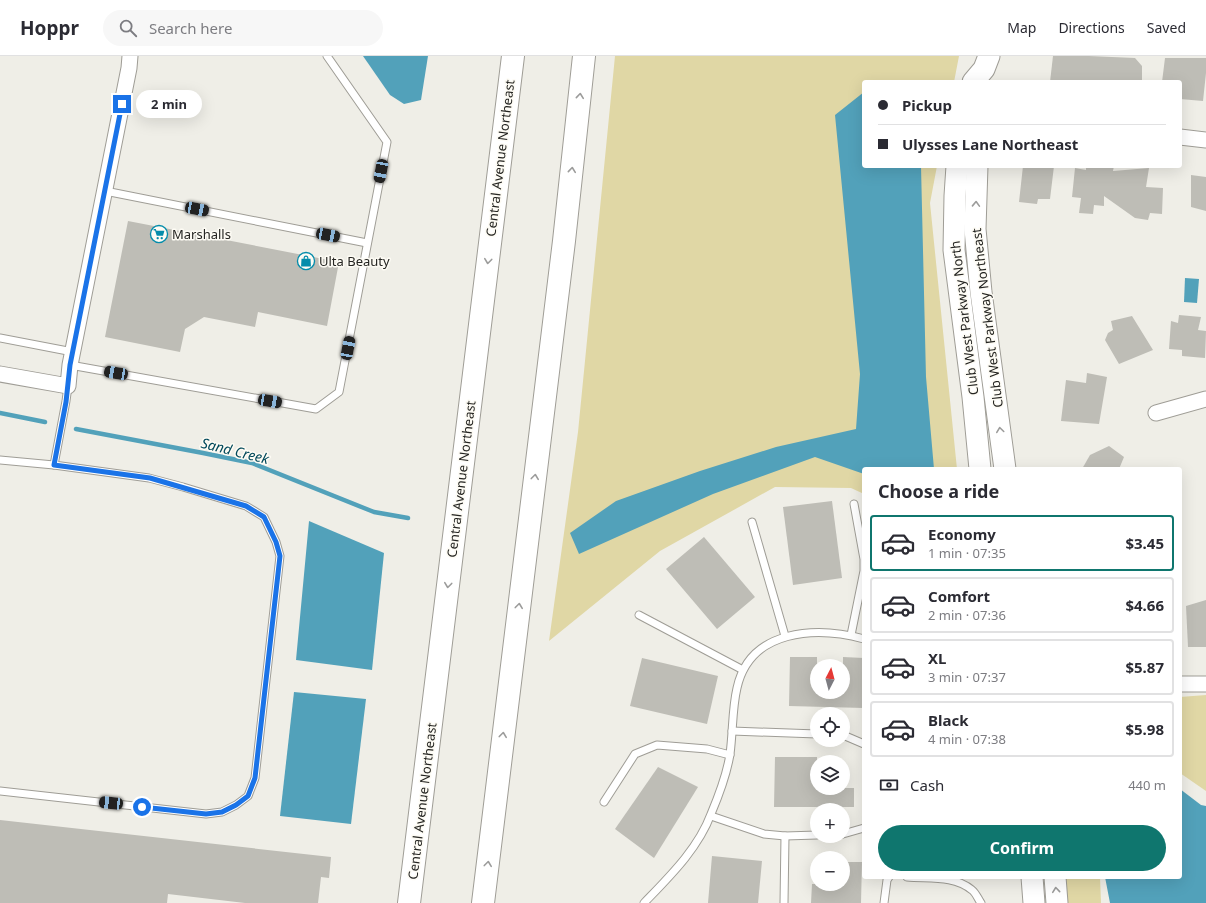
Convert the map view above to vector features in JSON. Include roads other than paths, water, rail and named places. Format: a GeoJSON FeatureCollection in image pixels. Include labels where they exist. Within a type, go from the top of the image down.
{"type":"FeatureCollection","features":[{"type":"Feature","properties":{"kind":"highway","name":"Central Avenue Northeast"},"geometry":{"type":"LineString","coordinates":[[409,903],[513,56]]}},
{"type":"Feature","properties":{"kind":"highway"},"geometry":{"type":"LineString","coordinates":[[483,903],[563,248],[584,56]]}},
{"type":"Feature","properties":{"kind":"street"},"geometry":{"type":"LineString","coordinates":[[0,374],[68,386],[129,68],[130,56]]}},
{"type":"Feature","properties":{"kind":"street"},"geometry":{"type":"LineString","coordinates":[[1182,137],[1206,140]]}},
{"type":"Feature","properties":{"kind":"street","name":"Club West Parkway North"},"geometry":{"type":"LineString","coordinates":[[957,168],[954,250],[973,397],[980,467]]}},
{"type":"Feature","properties":{"kind":"street","name":"Club West Parkway Northeast"},"geometry":{"type":"LineString","coordinates":[[978,168],[975,229],[981,292],[1005,467]]}},
{"type":"Feature","properties":{"kind":"street"},"geometry":{"type":"LineString","coordinates":[[1156,413],[1206,399]]}},
{"type":"Feature","properties":{"kind":"street"},"geometry":{"type":"LineString","coordinates":[[1182,684],[1206,684]]}},
{"type":"Feature","properties":{"kind":"street"},"geometry":{"type":"LineString","coordinates":[[1032,879],[1034,903]]}},
{"type":"Feature","properties":{"kind":"street"},"geometry":{"type":"LineString","coordinates":[[1055,879],[1057,903]]}},
{"type":"Feature","properties":{"kind":"lane"},"geometry":{"type":"LineString","coordinates":[[0,338],[72,359],[316,409],[339,392],[387,142],[326,56]]}},
{"type":"Feature","properties":{"kind":"lane"},"geometry":{"type":"LineString","coordinates":[[105,191],[367,243]]}},
{"type":"Feature","properties":{"kind":"lane"},"geometry":{"type":"LineString","coordinates":[[54,465],[68,386]]}},
{"type":"Feature","properties":{"kind":"lane"},"geometry":{"type":"LineString","coordinates":[[0,460],[54,465],[150,478],[240,504],[264,517],[276,542],[280,556],[255,778],[248,796],[236,805],[222,812],[206,814],[0,791]]}},
{"type":"Feature","properties":{"kind":"lane"},"geometry":{"type":"LineString","coordinates":[[854,504],[862,548]]}},
{"type":"Feature","properties":{"kind":"lane"},"geometry":{"type":"LineString","coordinates":[[752,522],[785,636]]}},
{"type":"Feature","properties":{"kind":"lane"},"geometry":{"type":"LineString","coordinates":[[851,635],[862,581]]}},
{"type":"Feature","properties":{"kind":"lane"},"geometry":{"type":"LineString","coordinates":[[640,615],[743,670]]}},
{"type":"Feature","properties":{"kind":"lane"},"geometry":{"type":"LineString","coordinates":[[644,903],[676,870],[711,816],[730,755],[736,688],[746,664],[764,645],[785,636],[820,632],[851,635],[862,638]]}},
{"type":"Feature","properties":{"kind":"lane"},"geometry":{"type":"LineString","coordinates":[[732,731],[810,734]]}},
{"type":"Feature","properties":{"kind":"lane"},"geometry":{"type":"LineString","coordinates":[[850,738],[862,743]]}},
{"type":"Feature","properties":{"kind":"lane"},"geometry":{"type":"LineString","coordinates":[[604,802],[635,754],[657,745],[707,749],[730,755]]}},
{"type":"Feature","properties":{"kind":"lane"},"geometry":{"type":"LineString","coordinates":[[711,816],[764,834],[785,836],[810,835]]}},
{"type":"Feature","properties":{"kind":"lane"},"geometry":{"type":"LineString","coordinates":[[850,832],[862,829]]}},
{"type":"Feature","properties":{"kind":"lane"},"geometry":{"type":"LineString","coordinates":[[784,903],[785,836]]}},
{"type":"Feature","properties":{"kind":"lane"},"geometry":{"type":"LineString","coordinates":[[884,903],[888,879]]}},
{"type":"Feature","properties":{"kind":"lane"},"geometry":{"type":"LineString","coordinates":[[944,879],[958,882],[972,890],[981,903]]}},
{"type":"Feature","properties":{"kind":"water"},"geometry":{"type":"Polygon","coordinates":[[[363,56],[428,56],[421,100],[404,104],[390,95],[363,56]]]}},
{"type":"Feature","properties":{"kind":"water"},"geometry":{"type":"Polygon","coordinates":[[[862,94],[862,168],[921,168],[926,377],[934,467],[862,467],[862,473],[815,457],[713,494],[579,554],[570,533],[616,501],[700,471],[776,447],[856,429],[860,374],[835,115],[862,94]]]}},
{"type":"Feature","properties":{"kind":"water"},"geometry":{"type":"Polygon","coordinates":[[[1185,278],[1199,279],[1197,303],[1184,302],[1185,278]]]}},
{"type":"Feature","properties":{"kind":"water"},"geometry":{"type":"Polygon","coordinates":[[[309,521],[384,553],[372,670],[296,660],[309,521]]]}},
{"type":"Feature","properties":{"kind":"water"},"geometry":{"type":"Polygon","coordinates":[[[294,692],[366,699],[351,824],[280,816],[294,692]]]}},
{"type":"Feature","properties":{"kind":"water"},"geometry":{"type":"Polygon","coordinates":[[[1182,791],[1201,805],[1206,806],[1206,903],[1110,903],[1105,879],[1182,879],[1182,791]]]}},
{"type":"Feature","properties":{"kind":"waterway","name":"Sand Creek"},"geometry":{"type":"LineString","coordinates":[[0,413],[45,422]]}},
{"type":"Feature","properties":{"kind":"waterway","name":"Sand Creek"},"geometry":{"type":"LineString","coordinates":[[76,429],[252,463],[374,512],[408,518]]}},
{"type":"Feature","properties":{"kind":"place","name":"Marshalls"},"geometry":{"type":"Point","coordinates":[159,234]}},
{"type":"Feature","properties":{"kind":"place","name":"Ulta Beauty"},"geometry":{"type":"Point","coordinates":[306,261]}}]}
